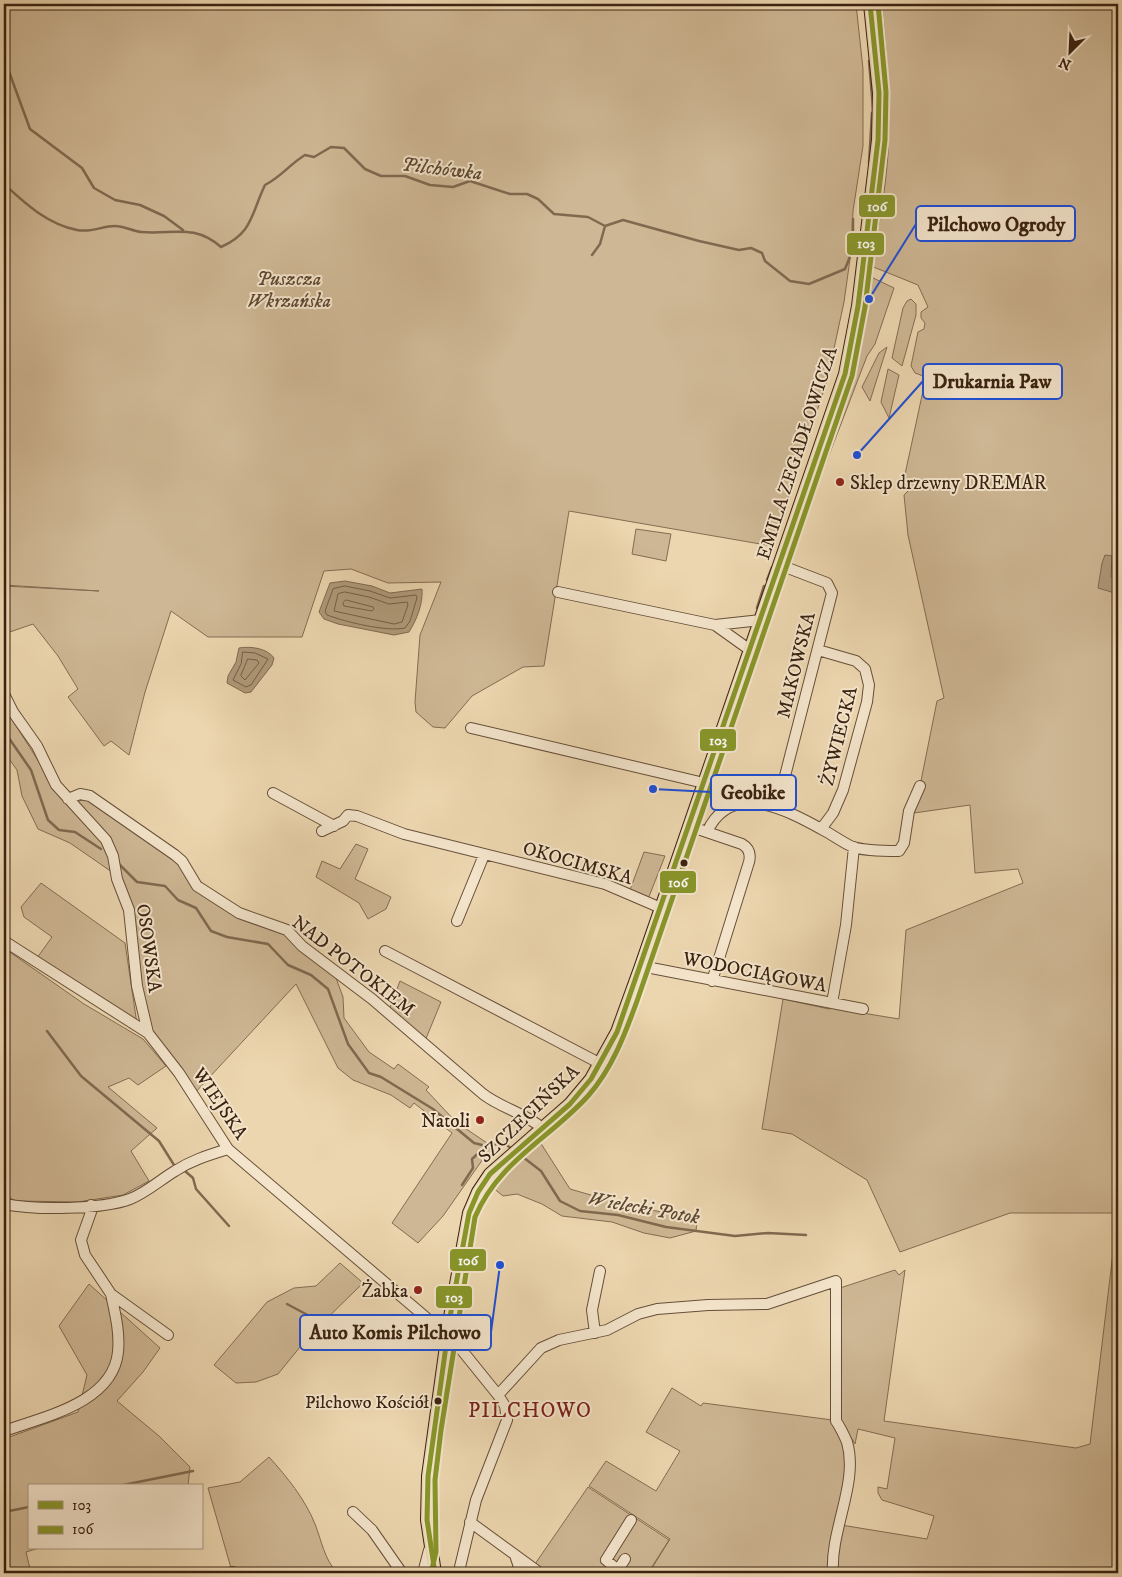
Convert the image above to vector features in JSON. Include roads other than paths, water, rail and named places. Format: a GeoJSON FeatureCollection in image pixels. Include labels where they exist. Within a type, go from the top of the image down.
{"type":"FeatureCollection","features":[{"type":"Feature","properties":{"kind":"main road","name":"EMILA ZEGADŁOWICZA"},"geometry":{"type":"LineString","coordinates":[[611,1045],[641,966],[840,388],[854,327],[878,140],[879,93],[870,4]]}},
{"type":"Feature","properties":{"kind":"main road","name":"SZCZECIŃSKA"},"geometry":{"type":"LineString","coordinates":[[442,1573],[436,1539],[434,1496],[459,1266],[470,1208],[484,1183],[503,1161],[582,1091],[601,1064],[611,1045]]}},
{"type":"Feature","properties":{"kind":"main road","name":"SZCZECIŃSKA"},"geometry":{"type":"LineString","coordinates":[[434,1573],[429,1539],[428,1476],[451,1338]]}},
{"type":"Feature","properties":{"kind":"street","name":"MAKOWSKA"},"geometry":{"type":"LineString","coordinates":[[776,807],[832,593],[831,587],[824,581],[780,565]]}},
{"type":"Feature","properties":{"kind":"street"},"geometry":{"type":"LineString","coordinates":[[558,592],[715,625],[761,620]]}},
{"type":"Feature","properties":{"kind":"street"},"geometry":{"type":"LineString","coordinates":[[715,625],[750,650]]}},
{"type":"Feature","properties":{"kind":"street","name":"ŻYWIECKA"},"geometry":{"type":"LineString","coordinates":[[818,650],[856,661],[864,669],[869,685],[867,702],[843,790],[836,807],[821,828]]}},
{"type":"Feature","properties":{"kind":"street","name":"OSOWSKA"},"geometry":{"type":"LineString","coordinates":[[4,694],[13,712],[37,746],[56,785],[106,840],[113,856],[117,879],[129,910],[137,986],[148,1033]]}},
{"type":"Feature","properties":{"kind":"street"},"geometry":{"type":"LineString","coordinates":[[471,728],[704,783]]}},
{"type":"Feature","properties":{"kind":"street"},"geometry":{"type":"LineString","coordinates":[[706,832],[716,818],[730,806],[752,804],[776,807],[821,828],[854,847],[896,851],[901,849],[909,811],[920,786]]}},
{"type":"Feature","properties":{"kind":"street"},"geometry":{"type":"LineString","coordinates":[[273,793],[334,826]]}},
{"type":"Feature","properties":{"kind":"street","name":"NAD POTOKIEM"},"geometry":{"type":"LineString","coordinates":[[68,799],[80,794],[90,796],[175,855],[182,861],[197,886],[214,899],[240,913],[287,930],[302,946],[372,999],[483,1094],[500,1106],[531,1120],[542,1128]]}},
{"type":"Feature","properties":{"kind":"street","name":"OKOCIMSKA"},"geometry":{"type":"LineString","coordinates":[[322,831],[343,821],[348,815],[357,816],[402,834],[605,884],[661,908]]}},
{"type":"Feature","properties":{"kind":"street"},"geometry":{"type":"LineString","coordinates":[[689,826],[746,846],[750,856],[712,981]]}},
{"type":"Feature","properties":{"kind":"street"},"geometry":{"type":"LineString","coordinates":[[832,1004],[846,924],[854,847]]}},
{"type":"Feature","properties":{"kind":"street"},"geometry":{"type":"LineString","coordinates":[[457,921],[484,855]]}},
{"type":"Feature","properties":{"kind":"street","name":"WIEJSKA"},"geometry":{"type":"LineString","coordinates":[[4,942],[148,1033],[180,1073],[228,1149],[451,1338],[498,1395],[504,1406],[507,1420],[470,1522],[460,1567]]}},
{"type":"Feature","properties":{"kind":"street"},"geometry":{"type":"LineString","coordinates":[[386,951],[601,1064]]}},
{"type":"Feature","properties":{"kind":"street","name":"WODOCIĄGOWA"},"geometry":{"type":"LineString","coordinates":[[641,966],[863,1009]]}},
{"type":"Feature","properties":{"kind":"street"},"geometry":{"type":"LineString","coordinates":[[4,1204],[22,1208],[90,1205],[129,1199],[194,1160],[228,1149]]}},
{"type":"Feature","properties":{"kind":"street"},"geometry":{"type":"LineString","coordinates":[[4,1431],[73,1406],[96,1392],[113,1371],[118,1352],[118,1324],[110,1294],[81,1247],[83,1229],[91,1212],[90,1205]]}},
{"type":"Feature","properties":{"kind":"street"},"geometry":{"type":"LineString","coordinates":[[596,1333],[592,1310],[600,1271]]}},
{"type":"Feature","properties":{"kind":"street"},"geometry":{"type":"LineString","coordinates":[[498,1395],[541,1348],[559,1340],[596,1333],[638,1314],[657,1309],[708,1305],[767,1304],[836,1281],[836,1421],[846,1442],[850,1469],[833,1546],[833,1573]]}},
{"type":"Feature","properties":{"kind":"street"},"geometry":{"type":"LineString","coordinates":[[110,1294],[168,1335]]}},
{"type":"Feature","properties":{"kind":"street"},"geometry":{"type":"LineString","coordinates":[[353,1512],[372,1530],[402,1573]]}},
{"type":"Feature","properties":{"kind":"street"},"geometry":{"type":"LineString","coordinates":[[625,1559],[617,1571],[606,1560],[631,1520]]}},
{"type":"Feature","properties":{"kind":"street"},"geometry":{"type":"LineString","coordinates":[[470,1522],[540,1573]]}},
{"type":"Feature","properties":{"kind":"street"},"geometry":{"type":"LineString","coordinates":[[423,1573],[428,1558],[429,1539]]}},
{"type":"Feature","properties":{"kind":"street"},"geometry":{"type":"LineString","coordinates":[[515,1555],[521,1573]]}},
{"type":"Feature","properties":{"kind":"water"},"geometry":{"type":"Polygon","coordinates":[[[1105,555],[1112,556],[1111,577],[1118,577],[1118,594],[1098,588],[1105,555]]]}},
{"type":"Feature","properties":{"kind":"water"},"geometry":{"type":"Polygon","coordinates":[[[345,581],[372,586],[390,593],[422,589],[419,611],[409,632],[394,635],[338,624],[324,619],[319,612],[330,583],[345,581]]]}},
{"type":"Feature","properties":{"kind":"water"},"geometry":{"type":"Polygon","coordinates":[[[239,648],[258,648],[274,658],[272,665],[251,692],[245,693],[227,683],[228,676],[236,662],[239,648]]]}},
{"type":"Feature","properties":{"kind":"waterway"},"geometry":{"type":"LineString","coordinates":[[4,58],[30,129],[82,168],[94,188],[115,200],[140,205],[164,216],[183,230]]}},
{"type":"Feature","properties":{"kind":"waterway"},"geometry":{"type":"LineString","coordinates":[[869,61],[873,108]]}},
{"type":"Feature","properties":{"kind":"waterway"},"geometry":{"type":"LineString","coordinates":[[869,163],[872,113]]}},
{"type":"Feature","properties":{"kind":"waterway","name":"Pilchówka"},"geometry":{"type":"LineString","coordinates":[[4,184],[38,212],[66,227],[87,231],[115,226],[152,233],[192,232],[211,240],[221,247],[232,242],[250,222],[265,185],[305,155],[314,157],[331,147],[344,148],[365,169],[381,176],[405,176],[430,185],[453,187],[470,181],[510,194],[527,194],[538,199],[554,214],[588,217],[605,226],[623,220],[739,250],[751,248],[762,253],[765,261],[790,281],[809,284],[845,269],[853,249],[853,219]]}},
{"type":"Feature","properties":{"kind":"waterway"},"geometry":{"type":"LineString","coordinates":[[861,211],[865,198]]}},
{"type":"Feature","properties":{"kind":"waterway"},"geometry":{"type":"LineString","coordinates":[[592,255],[600,244],[605,226]]}},
{"type":"Feature","properties":{"kind":"waterway"},"geometry":{"type":"LineString","coordinates":[[767,580],[772,567]]}},
{"type":"Feature","properties":{"kind":"waterway"},"geometry":{"type":"LineString","coordinates":[[757,608],[764,586]]}},
{"type":"Feature","properties":{"kind":"waterway","name":"Wielecki Potok"},"geometry":{"type":"LineString","coordinates":[[4,731],[31,770],[48,820],[59,830],[75,832],[101,849]]}},
{"type":"Feature","properties":{"kind":"waterway","name":"Wielecki Potok"},"geometry":{"type":"LineString","coordinates":[[118,863],[137,882],[165,886],[178,900],[196,908],[211,931],[227,937],[268,944],[288,965],[311,975],[328,989],[348,1044],[369,1073],[381,1077],[433,1109],[474,1143],[486,1146],[504,1143],[512,1149]]}},
{"type":"Feature","properties":{"kind":"waterway"},"geometry":{"type":"LineString","coordinates":[[47,1031],[81,1076],[159,1141],[174,1165]]}},
{"type":"Feature","properties":{"kind":"waterway"},"geometry":{"type":"LineString","coordinates":[[462,1185],[473,1168],[472,1159],[486,1146]]}},
{"type":"Feature","properties":{"kind":"waterway","name":"Wielecki Potok"},"geometry":{"type":"LineString","coordinates":[[519,1154],[541,1171],[560,1201],[580,1211],[618,1215],[666,1227],[735,1236],[768,1233],[806,1235]]}},
{"type":"Feature","properties":{"kind":"waterway"},"geometry":{"type":"LineString","coordinates":[[185,1171],[193,1178],[196,1189],[229,1226]]}},
{"type":"Feature","properties":{"kind":"waterway"},"geometry":{"type":"LineString","coordinates":[[287,1304],[317,1320]]}},
{"type":"Feature","properties":{"kind":"waterway"},"geometry":{"type":"LineString","coordinates":[[128,1484],[193,1471]]}},
{"type":"Feature","properties":{"kind":"waterway"},"geometry":{"type":"LineString","coordinates":[[4,1512],[28,1507]]}},
{"type":"Feature","properties":{"kind":"place","name":"Pilchowo Ogrody"},"geometry":{"type":"Point","coordinates":[869,299]}},
{"type":"Feature","properties":{"kind":"place","name":"Drukarnia Paw"},"geometry":{"type":"Point","coordinates":[857,455]}},
{"type":"Feature","properties":{"kind":"place","name":"Sklep drzewny DREMAR"},"geometry":{"type":"Point","coordinates":[840,482]}},
{"type":"Feature","properties":{"kind":"place","name":"Geobike"},"geometry":{"type":"Point","coordinates":[653,789]}},
{"type":"Feature","properties":{"kind":"place","name":"Natoli"},"geometry":{"type":"Point","coordinates":[480,1120]}},
{"type":"Feature","properties":{"kind":"place","name":"Auto Komis Pilchowo"},"geometry":{"type":"Point","coordinates":[500,1265]}},
{"type":"Feature","properties":{"kind":"place","name":"Żabka"},"geometry":{"type":"Point","coordinates":[418,1290]}},
{"type":"Feature","properties":{"kind":"place","name":"Pilchowo Kościół"},"geometry":{"type":"Point","coordinates":[438,1401]}},
{"type":"Feature","properties":{"kind":"district","name":"PILCHOWO"},"geometry":{"type":"Point","coordinates":[530,1410]}},
{"type":"Feature","properties":{"kind":"park label","name":"Puszcza Wkrzańska"},"geometry":{"type":"Point","coordinates":[289,289]}}]}
